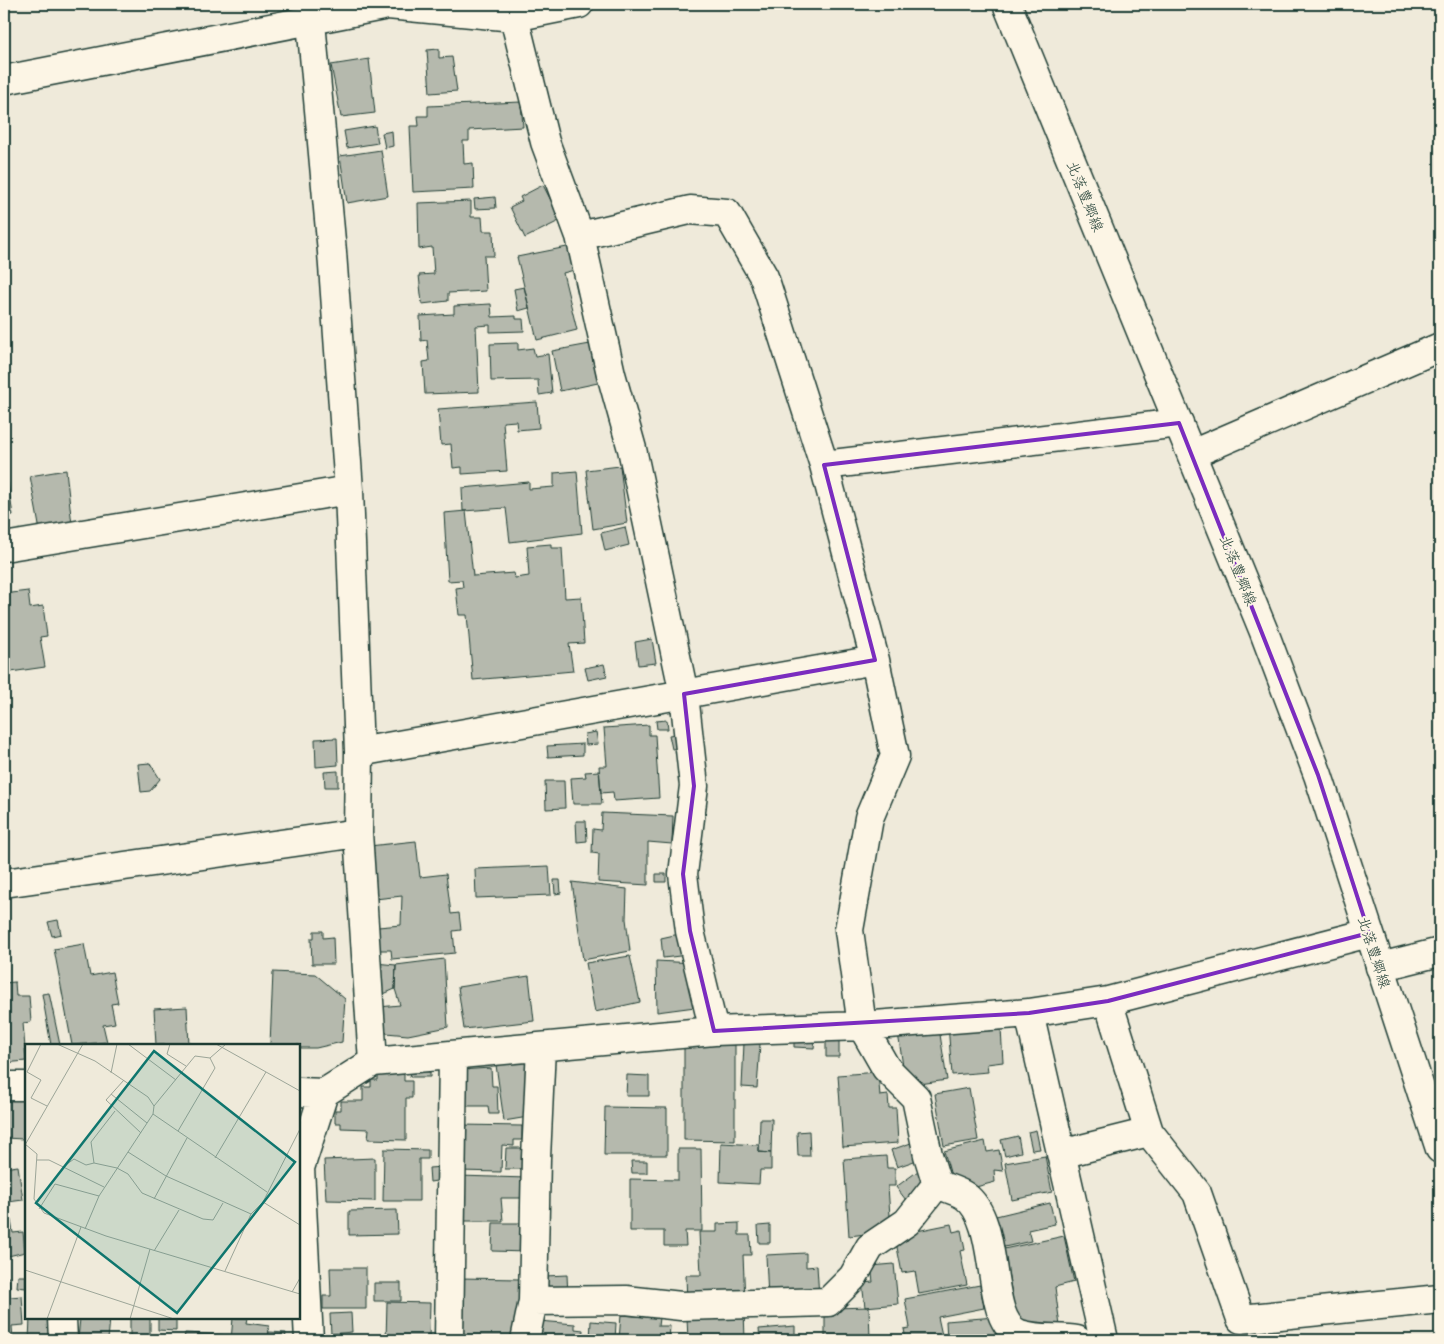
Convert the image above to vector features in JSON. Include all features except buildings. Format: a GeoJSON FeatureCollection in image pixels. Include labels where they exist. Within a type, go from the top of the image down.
{"type":"FeatureCollection","features":[{"type":"Feature","properties":{"kind":"street"},"geometry":{"type":"LineString","coordinates":[[4,80],[311,22],[388,4],[514,17],[579,4]]}},
{"type":"Feature","properties":{"kind":"street","name":"北落豊郷線"},"geometry":{"type":"LineString","coordinates":[[1007,4],[1264,632],[1318,775],[1440,1149]]}},
{"type":"Feature","properties":{"kind":"street"},"geometry":{"type":"LineString","coordinates":[[514,17],[545,142],[580,236],[611,374],[632,449],[684,694],[694,786],[683,874],[690,931],[714,1031]]}},
{"type":"Feature","properties":{"kind":"street"},"geometry":{"type":"LineString","coordinates":[[311,22],[332,252],[349,490],[359,752],[358,833],[373,1062]]}},
{"type":"Feature","properties":{"kind":"street"},"geometry":{"type":"LineString","coordinates":[[580,236],[690,210],[727,214],[764,277],[824,466],[875,660],[895,756],[869,818],[849,930],[862,1026],[886,1068],[916,1098],[928,1155],[937,1184],[966,1197],[985,1224],[995,1287],[1004,1319],[1019,1334],[1078,1340]]}},
{"type":"Feature","properties":{"kind":"street"},"geometry":{"type":"LineString","coordinates":[[1192,454],[1440,347]]}},
{"type":"Feature","properties":{"kind":"street"},"geometry":{"type":"LineString","coordinates":[[824,466],[1179,422]]}},
{"type":"Feature","properties":{"kind":"street"},"geometry":{"type":"LineString","coordinates":[[4,547],[349,490]]}},
{"type":"Feature","properties":{"kind":"street"},"geometry":{"type":"LineString","coordinates":[[359,752],[875,660]]}},
{"type":"Feature","properties":{"kind":"street"},"geometry":{"type":"LineString","coordinates":[[4,883],[358,833]]}},
{"type":"Feature","properties":{"kind":"street"},"geometry":{"type":"LineString","coordinates":[[309,1340],[300,1168],[311,1092],[373,1062],[714,1031],[862,1026],[1030,1013],[1108,1001],[1369,933]]}},
{"type":"Feature","properties":{"kind":"street"},"geometry":{"type":"LineString","coordinates":[[1380,967],[1440,952]]}},
{"type":"Feature","properties":{"kind":"street"},"geometry":{"type":"LineString","coordinates":[[1108,1001],[1149,1132],[1197,1192],[1241,1319],[1440,1298]]}},
{"type":"Feature","properties":{"kind":"street"},"geometry":{"type":"LineString","coordinates":[[1030,1013],[1104,1340]]}},
{"type":"Feature","properties":{"kind":"street"},"geometry":{"type":"LineString","coordinates":[[525,1340],[533,1301],[536,1158],[541,1047]]}},
{"type":"Feature","properties":{"kind":"street"},"geometry":{"type":"LineString","coordinates":[[449,1340],[453,1056]]}},
{"type":"Feature","properties":{"kind":"street"},"geometry":{"type":"LineString","coordinates":[[4,1086],[25,1086]]}},
{"type":"Feature","properties":{"kind":"street"},"geometry":{"type":"LineString","coordinates":[[1061,1154],[1149,1132]]}},
{"type":"Feature","properties":{"kind":"street"},"geometry":{"type":"LineString","coordinates":[[533,1301],[626,1300],[681,1306],[828,1302],[853,1277],[870,1247],[907,1222],[937,1184]]}},
{"type":"Feature","properties":{"kind":"street"},"geometry":{"type":"LineString","coordinates":[[62,1319],[63,1340]]}},
{"type":"Feature","properties":{"kind":"highlighted area"},"geometry":{"type":"Polygon","coordinates":[[[1179,423],[1318,775],[1369,933],[1108,1001],[1029,1013],[714,1031],[690,931],[683,874],[694,786],[684,694],[875,660],[824,465],[1179,423]]]}}]}
